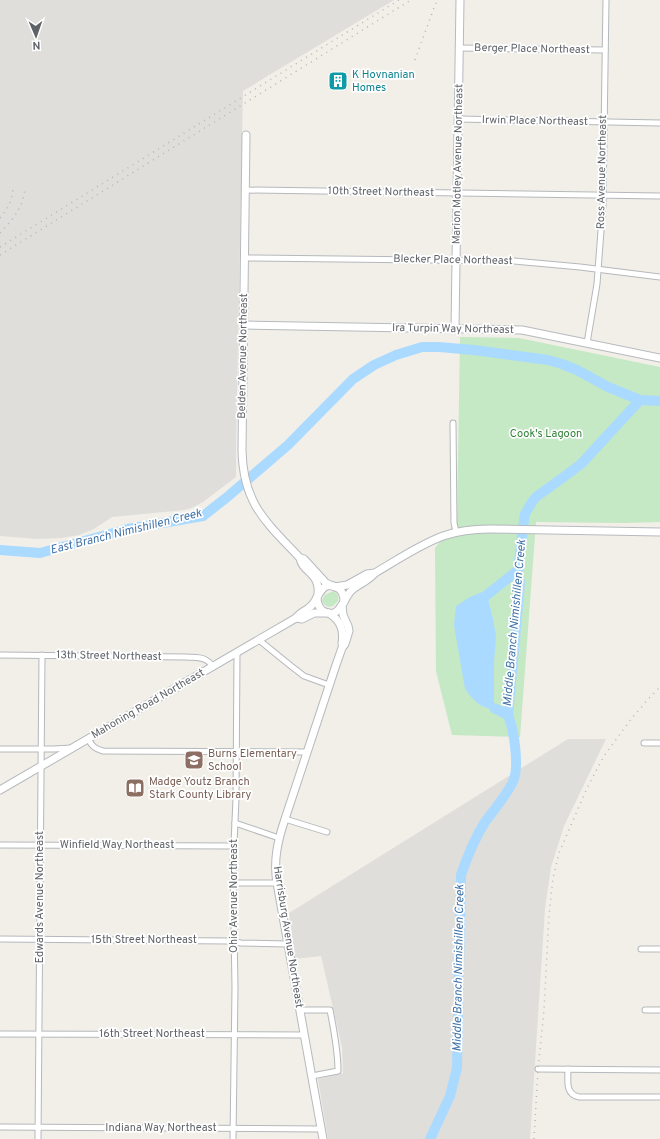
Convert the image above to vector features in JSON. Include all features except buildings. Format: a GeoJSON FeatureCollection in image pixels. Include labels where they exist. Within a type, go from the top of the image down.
{"type":"FeatureCollection","features":[{"type":"Feature","properties":{"kind":"street","name":"Marion Motley Avenue Northeast"},"geometry":{"type":"LineString","coordinates":[[455,328],[460,0]]}},
{"type":"Feature","properties":{"kind":"street","name":"Ross Avenue Northeast"},"geometry":{"type":"LineString","coordinates":[[587,343],[594,308],[599,270],[603,195],[606,0]]}},
{"type":"Feature","properties":{"kind":"street","name":"Berger Place Northeast"},"geometry":{"type":"LineString","coordinates":[[459,48],[605,50]]}},
{"type":"Feature","properties":{"kind":"street","name":"Irwin Place Northeast"},"geometry":{"type":"LineString","coordinates":[[458,120],[660,123]]}},
{"type":"Feature","properties":{"kind":"street","name":"Belden Avenue Northeast"},"geometry":{"type":"LineString","coordinates":[[246,135],[243,467],[248,491],[254,504],[263,517],[300,558],[304,559],[326,583],[333,586]]}},
{"type":"Feature","properties":{"kind":"street","name":"10th Street Northeast"},"geometry":{"type":"LineString","coordinates":[[246,190],[660,196]]}},
{"type":"Feature","properties":{"kind":"street","name":"Blecker Place Northeast"},"geometry":{"type":"LineString","coordinates":[[245,258],[514,261],[660,276]]}},
{"type":"Feature","properties":{"kind":"street","name":"Ira Turpin Way Northeast"},"geometry":{"type":"LineString","coordinates":[[244,325],[522,330],[660,358]]}},
{"type":"Feature","properties":{"kind":"street"},"geometry":{"type":"LineString","coordinates":[[453,423],[453,490],[454,523],[456,532]]}},
{"type":"Feature","properties":{"kind":"street"},"geometry":{"type":"LineString","coordinates":[[650,531],[660,527]]}},
{"type":"Feature","properties":{"kind":"street"},"geometry":{"type":"LineString","coordinates":[[375,573],[367,574],[346,586],[323,588],[318,595],[317,603],[319,607],[329,613],[337,611],[352,591],[369,580],[375,573],[424,544],[456,532],[480,529],[660,532]]}},
{"type":"Feature","properties":{"kind":"street","name":"Belden Avenue Northeast"},"geometry":{"type":"LineString","coordinates":[[300,558],[301,563],[316,580],[318,595]]}},
{"type":"Feature","properties":{"kind":"street"},"geometry":{"type":"LineString","coordinates":[[333,586],[342,592],[343,604]]}},
{"type":"Feature","properties":{"kind":"street","name":"Mahoning Road Northeast"},"geometry":{"type":"LineString","coordinates":[[0,790],[296,618],[299,614],[312,605],[318,595]]}},
{"type":"Feature","properties":{"kind":"street","name":"Harrisburg Avenue Northeast"},"geometry":{"type":"LineString","coordinates":[[342,648],[345,644],[349,631],[343,615],[343,604]]}},
{"type":"Feature","properties":{"kind":"street","name":"Mahoning Road Northeast"},"geometry":{"type":"LineString","coordinates":[[296,618],[302,619],[316,612],[329,613]]}},
{"type":"Feature","properties":{"kind":"street","name":"Harrisburg Avenue Northeast"},"geometry":{"type":"LineString","coordinates":[[323,1139],[287,944],[277,883],[275,860],[279,838],[285,819],[342,648],[342,628],[338,621],[329,613]]}},
{"type":"Feature","properties":{"kind":"street"},"geometry":{"type":"LineString","coordinates":[[259,640],[304,676],[330,685]]}},
{"type":"Feature","properties":{"kind":"street","name":"Ohio Avenue Northeast"},"geometry":{"type":"LineString","coordinates":[[233,1139],[233,883],[237,751],[237,653]]}},
{"type":"Feature","properties":{"kind":"street","name":"13th Street Northeast"},"geometry":{"type":"LineString","coordinates":[[0,655],[206,658],[214,667]]}},
{"type":"Feature","properties":{"kind":"street","name":"Edwards Avenue Northeast"},"geometry":{"type":"LineString","coordinates":[[38,1139],[42,655]]}},
{"type":"Feature","properties":{"kind":"street"},"geometry":{"type":"LineString","coordinates":[[88,739],[97,750],[103,751],[307,752]]}},
{"type":"Feature","properties":{"kind":"street"},"geometry":{"type":"LineString","coordinates":[[644,742],[660,742]]}},
{"type":"Feature","properties":{"kind":"street"},"geometry":{"type":"LineString","coordinates":[[0,749],[41,750],[74,748]]}},
{"type":"Feature","properties":{"kind":"street"},"geometry":{"type":"LineString","coordinates":[[285,819],[327,832]]}},
{"type":"Feature","properties":{"kind":"street"},"geometry":{"type":"LineString","coordinates":[[235,823],[279,838]]}},
{"type":"Feature","properties":{"kind":"street","name":"Winfield Way Northeast"},"geometry":{"type":"LineString","coordinates":[[0,844],[234,846]]}},
{"type":"Feature","properties":{"kind":"street"},"geometry":{"type":"LineString","coordinates":[[233,883],[277,883]]}},
{"type":"Feature","properties":{"kind":"street","name":"15th Street Northeast"},"geometry":{"type":"LineString","coordinates":[[0,939],[221,941],[287,944]]}},
{"type":"Feature","properties":{"kind":"street"},"geometry":{"type":"LineString","coordinates":[[641,948],[660,949]]}},
{"type":"Feature","properties":{"kind":"street"},"geometry":{"type":"LineString","coordinates":[[300,1010],[330,1010],[335,1036],[338,1055],[338,1071],[312,1076]]}},
{"type":"Feature","properties":{"kind":"street"},"geometry":{"type":"LineString","coordinates":[[645,1010],[660,1010]]}},
{"type":"Feature","properties":{"kind":"street","name":"16th Street Northeast"},"geometry":{"type":"LineString","coordinates":[[0,1034],[304,1035]]}},
{"type":"Feature","properties":{"kind":"street"},"geometry":{"type":"LineString","coordinates":[[538,1069],[660,1070]]}},
{"type":"Feature","properties":{"kind":"street"},"geometry":{"type":"LineString","coordinates":[[568,1069],[569,1089],[574,1096],[660,1097]]}},
{"type":"Feature","properties":{"kind":"street","name":"Indiana Way Northeast"},"geometry":{"type":"LineString","coordinates":[[0,1127],[321,1129]]}},
{"type":"Feature","properties":{"kind":"shaded area"},"geometry":{"type":"Polygon","coordinates":[[[0,0],[394,0],[243,91],[236,477],[194,507],[185,510],[112,517],[94,529],[79,535],[61,538],[37,539],[0,536],[0,0]]]}},
{"type":"Feature","properties":{"kind":"shaded area"},"geometry":{"type":"Polygon","coordinates":[[[568,739],[606,739],[564,826],[551,867],[545,909],[530,1139],[328,1139],[318,1079],[343,1073],[342,1047],[321,956],[295,959],[289,913],[568,739]]]}},
{"type":"Feature","properties":{"kind":"green space","name":"Cook's Lagoon"},"geometry":{"type":"Polygon","coordinates":[[[460,337],[519,338],[660,367],[660,522],[536,522],[520,737],[452,735],[436,671],[435,548],[457,521],[460,337]]]}},
{"type":"Feature","properties":{"kind":"green space"},"geometry":{"type":"Polygon","coordinates":[[[335,592],[337,594],[338,601],[333,606],[328,607],[322,600],[325,595],[335,592]]]}},
{"type":"Feature","properties":{"kind":"water"},"geometry":{"type":"Polygon","coordinates":[[[485,591],[496,636],[494,663],[494,708],[487,708],[480,705],[465,689],[454,625],[456,606],[470,597],[485,591]]]}},
{"type":"Feature","properties":{"kind":"waterway","name":"East Branch Nimishillen Creek"},"geometry":{"type":"LineString","coordinates":[[0,550],[40,553],[128,529],[203,516],[288,445],[353,379],[374,365],[396,355],[422,347],[474,350],[548,360],[577,370],[608,387],[640,400],[660,401]]}},
{"type":"Feature","properties":{"kind":"waterway","name":"Middle Branch Nimishillen Creek"},"geometry":{"type":"LineString","coordinates":[[430,1139],[450,1096],[457,1068],[461,875],[478,834],[509,789],[515,773],[515,747],[508,715],[520,583],[518,570],[525,514],[536,497],[581,464],[640,400]]}},
{"type":"Feature","properties":{"kind":"waterway"},"geometry":{"type":"LineString","coordinates":[[487,595],[518,570]]}},
{"type":"Feature","properties":{"kind":"waterway"},"geometry":{"type":"LineString","coordinates":[[494,708],[508,715]]}},
{"type":"Feature","properties":{"kind":"railway"},"geometry":{"type":"LineString","coordinates":[[0,247],[399,0]]}},
{"type":"Feature","properties":{"kind":"railway"},"geometry":{"type":"LineString","coordinates":[[0,255],[411,0]]}},
{"type":"Feature","properties":{"kind":"railway"},"geometry":{"type":"LineString","coordinates":[[415,60],[438,0]]}},
{"type":"Feature","properties":{"kind":"railway"},"geometry":{"type":"LineString","coordinates":[[0,218],[9,204],[12,197],[13,188]]}},
{"type":"Feature","properties":{"kind":"railway"},"geometry":{"type":"LineString","coordinates":[[0,233],[10,222],[20,207],[25,188]]}},
{"type":"Feature","properties":{"kind":"railway"},"geometry":{"type":"LineString","coordinates":[[534,1139],[538,1069],[544,1010],[549,915],[553,878],[559,853],[587,788],[604,756],[631,719],[660,687]]}},
{"type":"Feature","properties":{"kind":"place","name":"K Hovnanian Homes"},"geometry":{"type":"Point","coordinates":[338,81]}},
{"type":"Feature","properties":{"kind":"place","name":"Burns Elementary School"},"geometry":{"type":"Point","coordinates":[194,760]}},
{"type":"Feature","properties":{"kind":"place","name":"Madge Youtz Branch Stark County Library"},"geometry":{"type":"Point","coordinates":[135,788]}}]}
